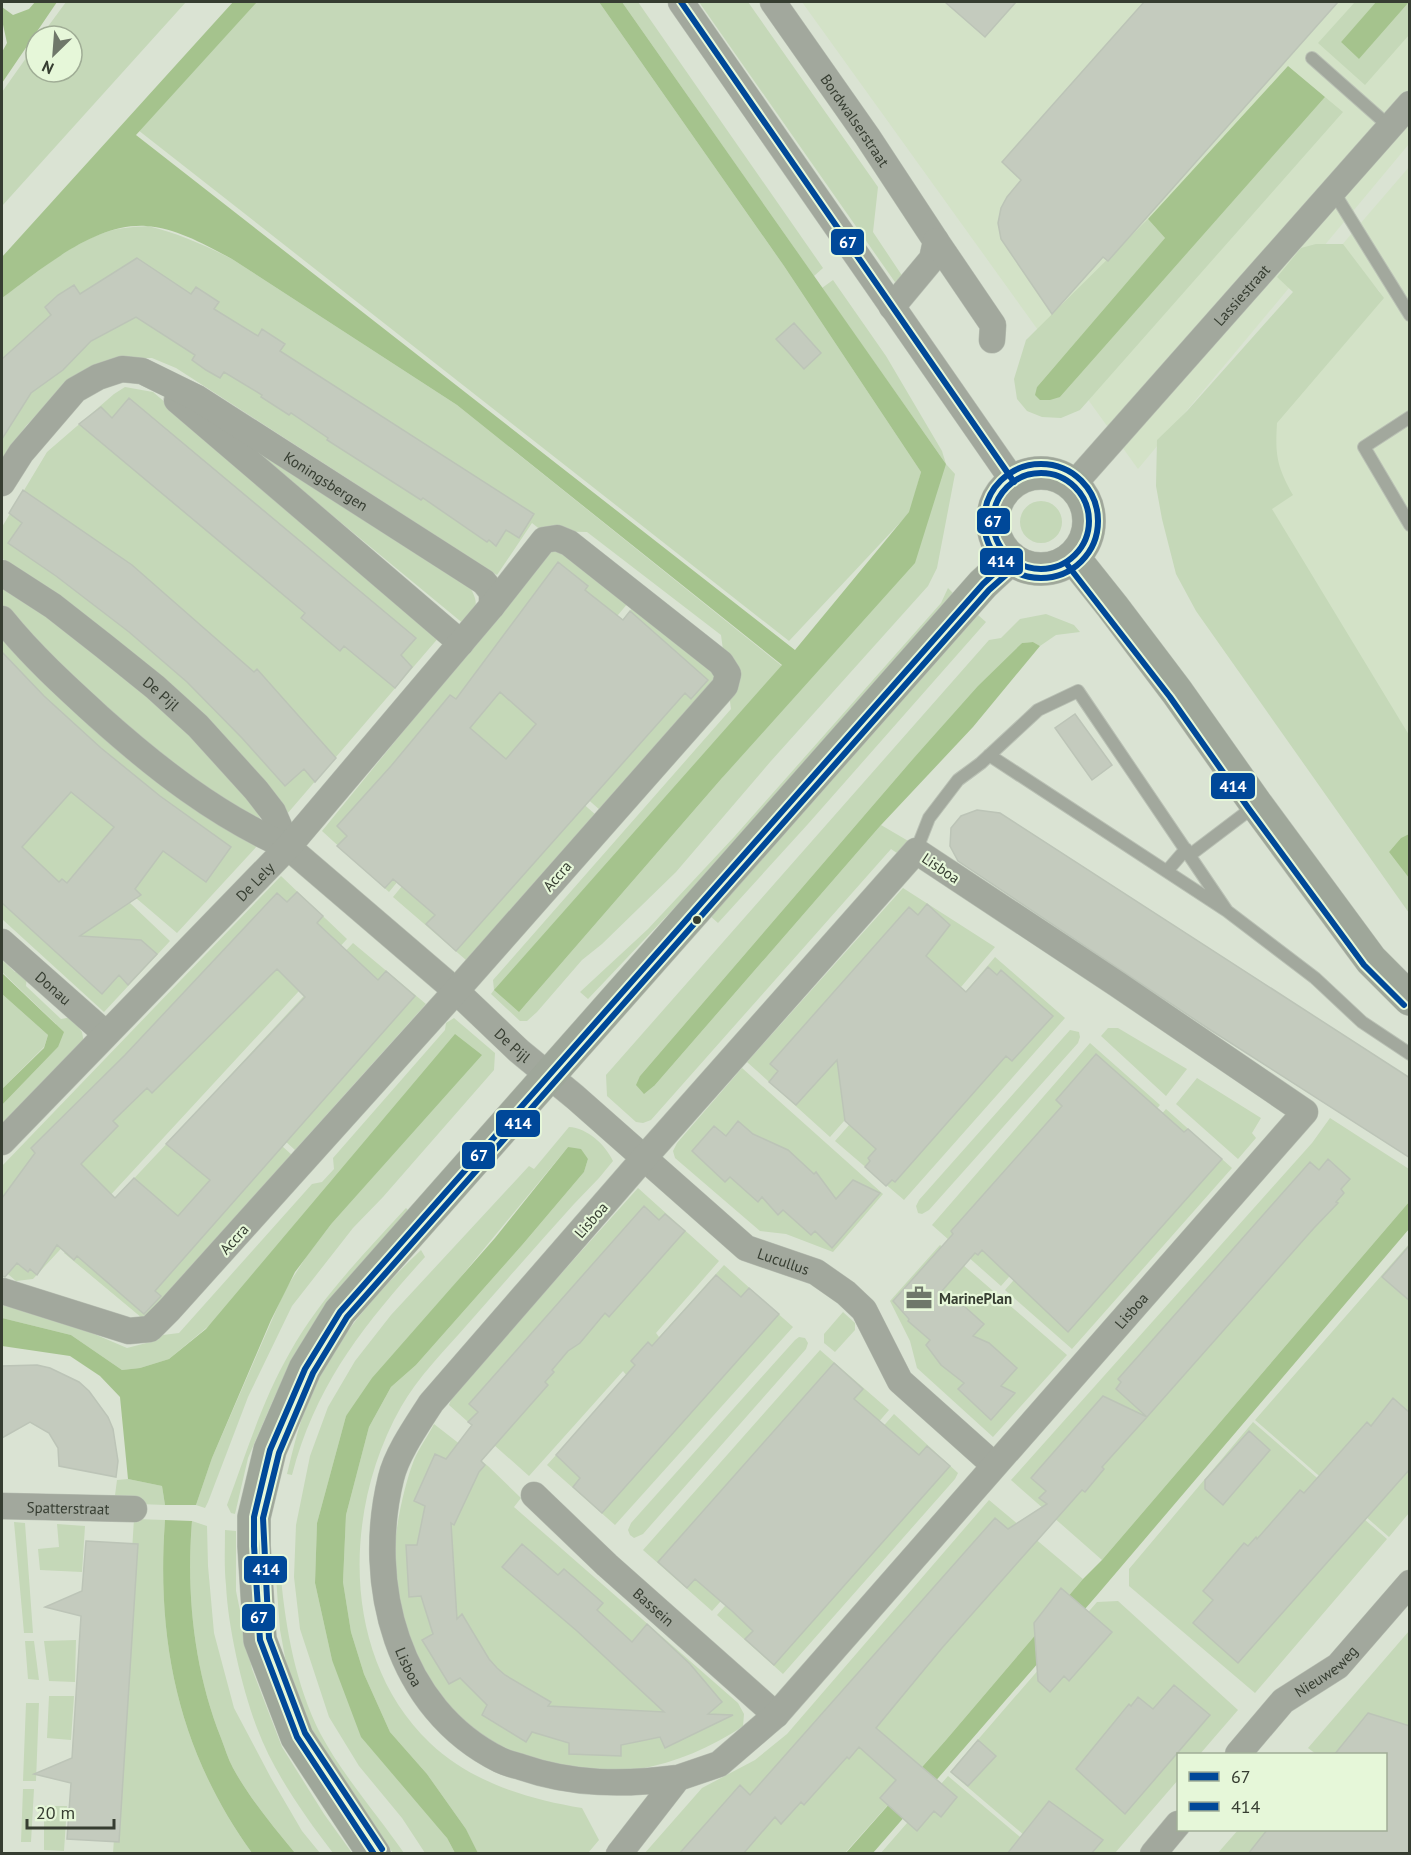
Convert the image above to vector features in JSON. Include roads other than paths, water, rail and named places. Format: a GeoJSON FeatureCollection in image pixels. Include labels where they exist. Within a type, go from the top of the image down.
{"type":"FeatureCollection","features":[{"type":"Feature","properties":{"kind":"main road"},"geometry":{"type":"LineString","coordinates":[[1041,474],[1061,478],[1073,485],[1083,499],[1089,520],[1085,540],[1073,557],[1053,568],[1042,569],[1030,568],[1011,558],[998,541],[993,520],[995,506],[1002,494],[1014,482],[1030,475],[1041,474]]}},
{"type":"Feature","properties":{"kind":"main road"},"geometry":{"type":"LineString","coordinates":[[1073,557],[1177,692],[1371,960],[1410,999]]}},
{"type":"Feature","properties":{"kind":"main road"},"geometry":{"type":"LineString","coordinates":[[375,1854],[297,1737],[260,1640],[254,1517],[270,1450],[305,1369],[340,1312],[983,584],[1011,558]]}},
{"type":"Feature","properties":{"kind":"street"},"geometry":{"type":"LineString","coordinates":[[681,2],[1014,482]]}},
{"type":"Feature","properties":{"kind":"street","name":"Bordwalserstraat"},"geometry":{"type":"LineString","coordinates":[[773,2],[867,136],[993,325],[992,340]]}},
{"type":"Feature","properties":{"kind":"street","name":"Lassiestraat"},"geometry":{"type":"LineString","coordinates":[[1073,485],[1410,104]]}},
{"type":"Feature","properties":{"kind":"street"},"geometry":{"type":"LineString","coordinates":[[892,307],[932,259],[936,241]]}},
{"type":"Feature","properties":{"kind":"street","name":"Koningsbergen"},"geometry":{"type":"LineString","coordinates":[[2,483],[21,453],[75,390],[98,377],[122,369],[142,371],[171,383],[229,418],[484,582],[492,592],[492,606]]}},
{"type":"Feature","properties":{"kind":"street","name":"Koningsbergen"},"geometry":{"type":"LineString","coordinates":[[142,371],[461,643]]}},
{"type":"Feature","properties":{"kind":"street","name":"Accra"},"geometry":{"type":"LineString","coordinates":[[2,1291],[129,1331],[150,1329],[456,991],[725,686],[728,674],[721,663],[569,543],[557,538],[544,540],[492,606]]}},
{"type":"Feature","properties":{"kind":"street","name":"De Pijl"},"geometry":{"type":"LineString","coordinates":[[2,573],[53,606],[155,687],[198,726],[244,776],[273,812],[288,846]]}},
{"type":"Feature","properties":{"kind":"street","name":"De Lely"},"geometry":{"type":"LineString","coordinates":[[2,1142],[288,846],[492,606]]}},
{"type":"Feature","properties":{"kind":"street","name":"De Pijl"},"geometry":{"type":"LineString","coordinates":[[2,619],[72,693],[158,768],[231,818],[257,833],[288,846],[456,991],[519,1051],[550,1075]]}},
{"type":"Feature","properties":{"kind":"street","name":"Lisboa"},"geometry":{"type":"LineString","coordinates":[[916,851],[1305,1112],[776,1715],[719,1764],[678,1778],[636,1783],[592,1782],[548,1776],[500,1760],[466,1738],[436,1712],[406,1666],[394,1631],[383,1579],[383,1521],[391,1476],[411,1434],[431,1402],[916,851]]}},
{"type":"Feature","properties":{"kind":"street","name":"Donau"},"geometry":{"type":"LineString","coordinates":[[2,942],[106,1034]]}},
{"type":"Feature","properties":{"kind":"street","name":"Lucullus"},"geometry":{"type":"LineString","coordinates":[[550,1075],[746,1248],[816,1272],[846,1293],[864,1311],[900,1381],[994,1466]]}},
{"type":"Feature","properties":{"kind":"street","name":"Bassein"},"geometry":{"type":"LineString","coordinates":[[534,1495],[607,1564],[776,1715]]}},
{"type":"Feature","properties":{"kind":"street","name":"Spatterstraat"},"geometry":{"type":"LineString","coordinates":[[2,1506],[134,1509]]}},
{"type":"Feature","properties":{"kind":"street","name":"Nieuweweg"},"geometry":{"type":"LineString","coordinates":[[1240,1753],[1283,1701],[1338,1666],[1410,1583]]}},
{"type":"Feature","properties":{"kind":"street"},"geometry":{"type":"LineString","coordinates":[[619,1854],[678,1778]]}},
{"type":"Feature","properties":{"kind":"street"},"geometry":{"type":"LineString","coordinates":[[1153,1854],[1177,1826]]}},
{"type":"Feature","properties":{"kind":"lane"},"geometry":{"type":"LineString","coordinates":[[1312,58],[1390,127]]}},
{"type":"Feature","properties":{"kind":"lane"},"geometry":{"type":"LineString","coordinates":[[1333,191],[1410,315]]}},
{"type":"Feature","properties":{"kind":"lane"},"geometry":{"type":"LineString","coordinates":[[1410,417],[1364,447],[1410,525]]}},
{"type":"Feature","properties":{"kind":"lane"},"geometry":{"type":"LineString","coordinates":[[916,851],[929,818],[958,780],[1038,710],[1078,691],[1227,911]]}},
{"type":"Feature","properties":{"kind":"lane"},"geometry":{"type":"LineString","coordinates":[[989,755],[1227,911],[1315,978],[1362,1022],[1410,1054]]}},
{"type":"Feature","properties":{"kind":"lane"},"geometry":{"type":"LineString","coordinates":[[1167,871],[1188,852],[1256,804]]}},
{"type":"Feature","properties":{"kind":"place","name":"MarinePlan"},"geometry":{"type":"Point","coordinates":[919,1298]}}]}
